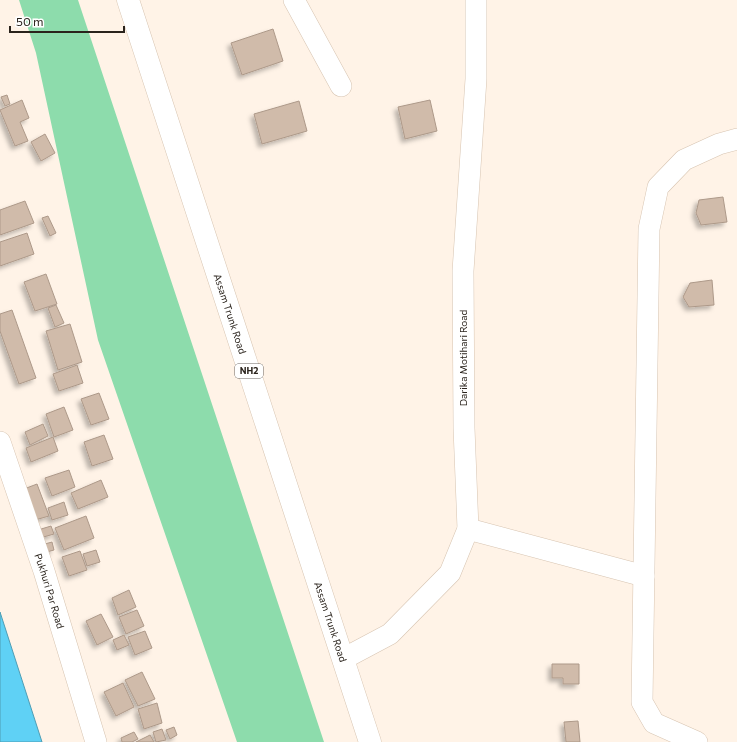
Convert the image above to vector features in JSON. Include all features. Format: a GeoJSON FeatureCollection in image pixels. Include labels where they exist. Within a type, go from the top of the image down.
{"type":"FeatureCollection","features":[{"type":"Feature","properties":{"kind":"highway","name":"Assam Trunk Road"},"geometry":{"type":"LineString","coordinates":[[128,0],[370,742]]}},
{"type":"Feature","properties":{"kind":"street"},"geometry":{"type":"LineString","coordinates":[[294,0],[341,86]]}},
{"type":"Feature","properties":{"kind":"street","name":"Darika Motihari Road"},"geometry":{"type":"LineString","coordinates":[[343,659],[390,634],[450,573],[474,531],[464,428],[463,271],[476,79],[476,0]]}},
{"type":"Feature","properties":{"kind":"street"},"geometry":{"type":"LineString","coordinates":[[697,742],[654,723],[642,702],[650,229],[658,187],[684,160],[719,144],[737,139]]}},
{"type":"Feature","properties":{"kind":"street","name":"Pukhuri Par Road"},"geometry":{"type":"LineString","coordinates":[[0,442],[44,571],[96,742]]}},
{"type":"Feature","properties":{"kind":"street"},"geometry":{"type":"LineString","coordinates":[[474,531],[644,576]]}},
{"type":"Feature","properties":{"kind":"green space"},"geometry":{"type":"Polygon","coordinates":[[[19,0],[78,0],[324,742],[237,742],[98,340],[36,53],[19,0]]]}},
{"type":"Feature","properties":{"kind":"water"},"geometry":{"type":"Polygon","coordinates":[[[0,612],[42,742],[0,742],[0,612]]]}},
{"type":"Feature","properties":{"kind":"building"},"geometry":{"type":"Polygon","coordinates":[[[273,29],[283,61],[242,75],[231,43],[273,29]]]}},
{"type":"Feature","properties":{"kind":"building"},"geometry":{"type":"Polygon","coordinates":[[[7,95],[10,104],[5,106],[1,97],[7,95]]]}},
{"type":"Feature","properties":{"kind":"building"},"geometry":{"type":"Polygon","coordinates":[[[22,100],[29,118],[20,122],[28,141],[15,146],[0,110],[22,100]]]}},
{"type":"Feature","properties":{"kind":"building"},"geometry":{"type":"Polygon","coordinates":[[[430,100],[437,131],[405,139],[398,107],[430,100]]]}},
{"type":"Feature","properties":{"kind":"building"},"geometry":{"type":"Polygon","coordinates":[[[299,101],[307,131],[262,144],[254,114],[299,101]]]}},
{"type":"Feature","properties":{"kind":"building"},"geometry":{"type":"Polygon","coordinates":[[[45,134],[55,153],[41,161],[31,142],[45,134]]]}},
{"type":"Feature","properties":{"kind":"building"},"geometry":{"type":"Polygon","coordinates":[[[723,197],[727,222],[701,225],[696,213],[699,200],[723,197]]]}},
{"type":"Feature","properties":{"kind":"building"},"geometry":{"type":"Polygon","coordinates":[[[25,201],[34,223],[0,235],[0,210],[25,201]]]}},
{"type":"Feature","properties":{"kind":"building"},"geometry":{"type":"Polygon","coordinates":[[[48,216],[56,233],[50,236],[42,218],[48,216]]]}},
{"type":"Feature","properties":{"kind":"building"},"geometry":{"type":"Polygon","coordinates":[[[27,233],[34,254],[0,266],[0,242],[27,233]]]}},
{"type":"Feature","properties":{"kind":"building"},"geometry":{"type":"Polygon","coordinates":[[[46,274],[57,304],[35,311],[24,282],[46,274]]]}},
{"type":"Feature","properties":{"kind":"building"},"geometry":{"type":"Polygon","coordinates":[[[712,280],[714,305],[689,307],[683,297],[690,283],[712,280]]]}},
{"type":"Feature","properties":{"kind":"building"},"geometry":{"type":"Polygon","coordinates":[[[56,305],[64,323],[55,327],[48,308],[56,305]]]}},
{"type":"Feature","properties":{"kind":"building"},"geometry":{"type":"Polygon","coordinates":[[[12,310],[36,378],[19,384],[0,331],[0,314],[12,310]]]}},
{"type":"Feature","properties":{"kind":"building"},"geometry":{"type":"Polygon","coordinates":[[[70,324],[82,362],[58,370],[46,331],[70,324]]]}},
{"type":"Feature","properties":{"kind":"building"},"geometry":{"type":"Polygon","coordinates":[[[77,365],[83,383],[59,391],[53,374],[77,365]]]}},
{"type":"Feature","properties":{"kind":"building"},"geometry":{"type":"Polygon","coordinates":[[[99,393],[109,419],[91,425],[81,399],[99,393]]]}},
{"type":"Feature","properties":{"kind":"building"},"geometry":{"type":"Polygon","coordinates":[[[64,407],[73,430],[54,437],[46,414],[64,407]]]}},
{"type":"Feature","properties":{"kind":"building"},"geometry":{"type":"Polygon","coordinates":[[[43,424],[48,436],[30,445],[25,432],[43,424]]]}},
{"type":"Feature","properties":{"kind":"building"},"geometry":{"type":"Polygon","coordinates":[[[104,435],[113,459],[92,466],[84,442],[104,435]]]}},
{"type":"Feature","properties":{"kind":"building"},"geometry":{"type":"Polygon","coordinates":[[[53,437],[58,451],[31,462],[26,448],[53,437]]]}},
{"type":"Feature","properties":{"kind":"building"},"geometry":{"type":"Polygon","coordinates":[[[69,470],[75,487],[52,496],[45,478],[69,470]]]}},
{"type":"Feature","properties":{"kind":"building"},"geometry":{"type":"Polygon","coordinates":[[[101,480],[108,497],[78,509],[71,493],[101,480]]]}},
{"type":"Feature","properties":{"kind":"building"},"geometry":{"type":"Polygon","coordinates":[[[37,484],[49,516],[35,520],[24,489],[37,484]]]}},
{"type":"Feature","properties":{"kind":"building"},"geometry":{"type":"Polygon","coordinates":[[[64,502],[68,515],[52,520],[48,508],[64,502]]]}},
{"type":"Feature","properties":{"kind":"building"},"geometry":{"type":"Polygon","coordinates":[[[86,516],[94,538],[64,550],[55,528],[86,516]]]}},
{"type":"Feature","properties":{"kind":"building"},"geometry":{"type":"Polygon","coordinates":[[[51,526],[54,534],[40,538],[38,530],[51,526]]]}},
{"type":"Feature","properties":{"kind":"building"},"geometry":{"type":"Polygon","coordinates":[[[52,542],[54,550],[43,553],[41,545],[52,542]]]}},
{"type":"Feature","properties":{"kind":"building"},"geometry":{"type":"Polygon","coordinates":[[[96,550],[100,562],[87,566],[83,554],[96,550]]]}},
{"type":"Feature","properties":{"kind":"building"},"geometry":{"type":"Polygon","coordinates":[[[80,551],[87,570],[69,576],[62,557],[80,551]]]}},
{"type":"Feature","properties":{"kind":"building"},"geometry":{"type":"Polygon","coordinates":[[[129,590],[136,607],[118,615],[112,598],[129,590]]]}},
{"type":"Feature","properties":{"kind":"building"},"geometry":{"type":"Polygon","coordinates":[[[137,610],[144,626],[126,634],[119,617],[137,610]]]}},
{"type":"Feature","properties":{"kind":"building"},"geometry":{"type":"Polygon","coordinates":[[[101,614],[113,637],[97,645],[86,621],[101,614]]]}},
{"type":"Feature","properties":{"kind":"building"},"geometry":{"type":"Polygon","coordinates":[[[145,631],[152,648],[135,655],[128,637],[145,631]]]}},
{"type":"Feature","properties":{"kind":"building"},"geometry":{"type":"Polygon","coordinates":[[[124,635],[129,645],[117,650],[113,640],[124,635]]]}},
{"type":"Feature","properties":{"kind":"building"},"geometry":{"type":"Polygon","coordinates":[[[552,664],[579,664],[579,684],[563,684],[563,678],[552,678],[552,664]]]}},
{"type":"Feature","properties":{"kind":"building"},"geometry":{"type":"Polygon","coordinates":[[[142,672],[155,699],[138,706],[125,680],[142,672]]]}},
{"type":"Feature","properties":{"kind":"building"},"geometry":{"type":"Polygon","coordinates":[[[123,683],[134,707],[116,716],[104,692],[123,683]]]}},
{"type":"Feature","properties":{"kind":"building"},"geometry":{"type":"Polygon","coordinates":[[[157,703],[162,723],[144,729],[138,709],[157,703]]]}},
{"type":"Feature","properties":{"kind":"building"},"geometry":{"type":"Polygon","coordinates":[[[578,721],[580,742],[566,742],[564,722],[578,721]]]}},
{"type":"Feature","properties":{"kind":"building"},"geometry":{"type":"Polygon","coordinates":[[[174,727],[177,735],[170,739],[166,730],[174,727]]]}},
{"type":"Feature","properties":{"kind":"building"},"geometry":{"type":"Polygon","coordinates":[[[162,729],[166,740],[156,742],[153,732],[162,729]]]}},
{"type":"Feature","properties":{"kind":"building"},"geometry":{"type":"Polygon","coordinates":[[[134,732],[138,739],[132,742],[122,742],[121,738],[134,732]]]}},
{"type":"Feature","properties":{"kind":"building"},"geometry":{"type":"Polygon","coordinates":[[[150,735],[154,742],[136,742],[150,735]]]}}]}
